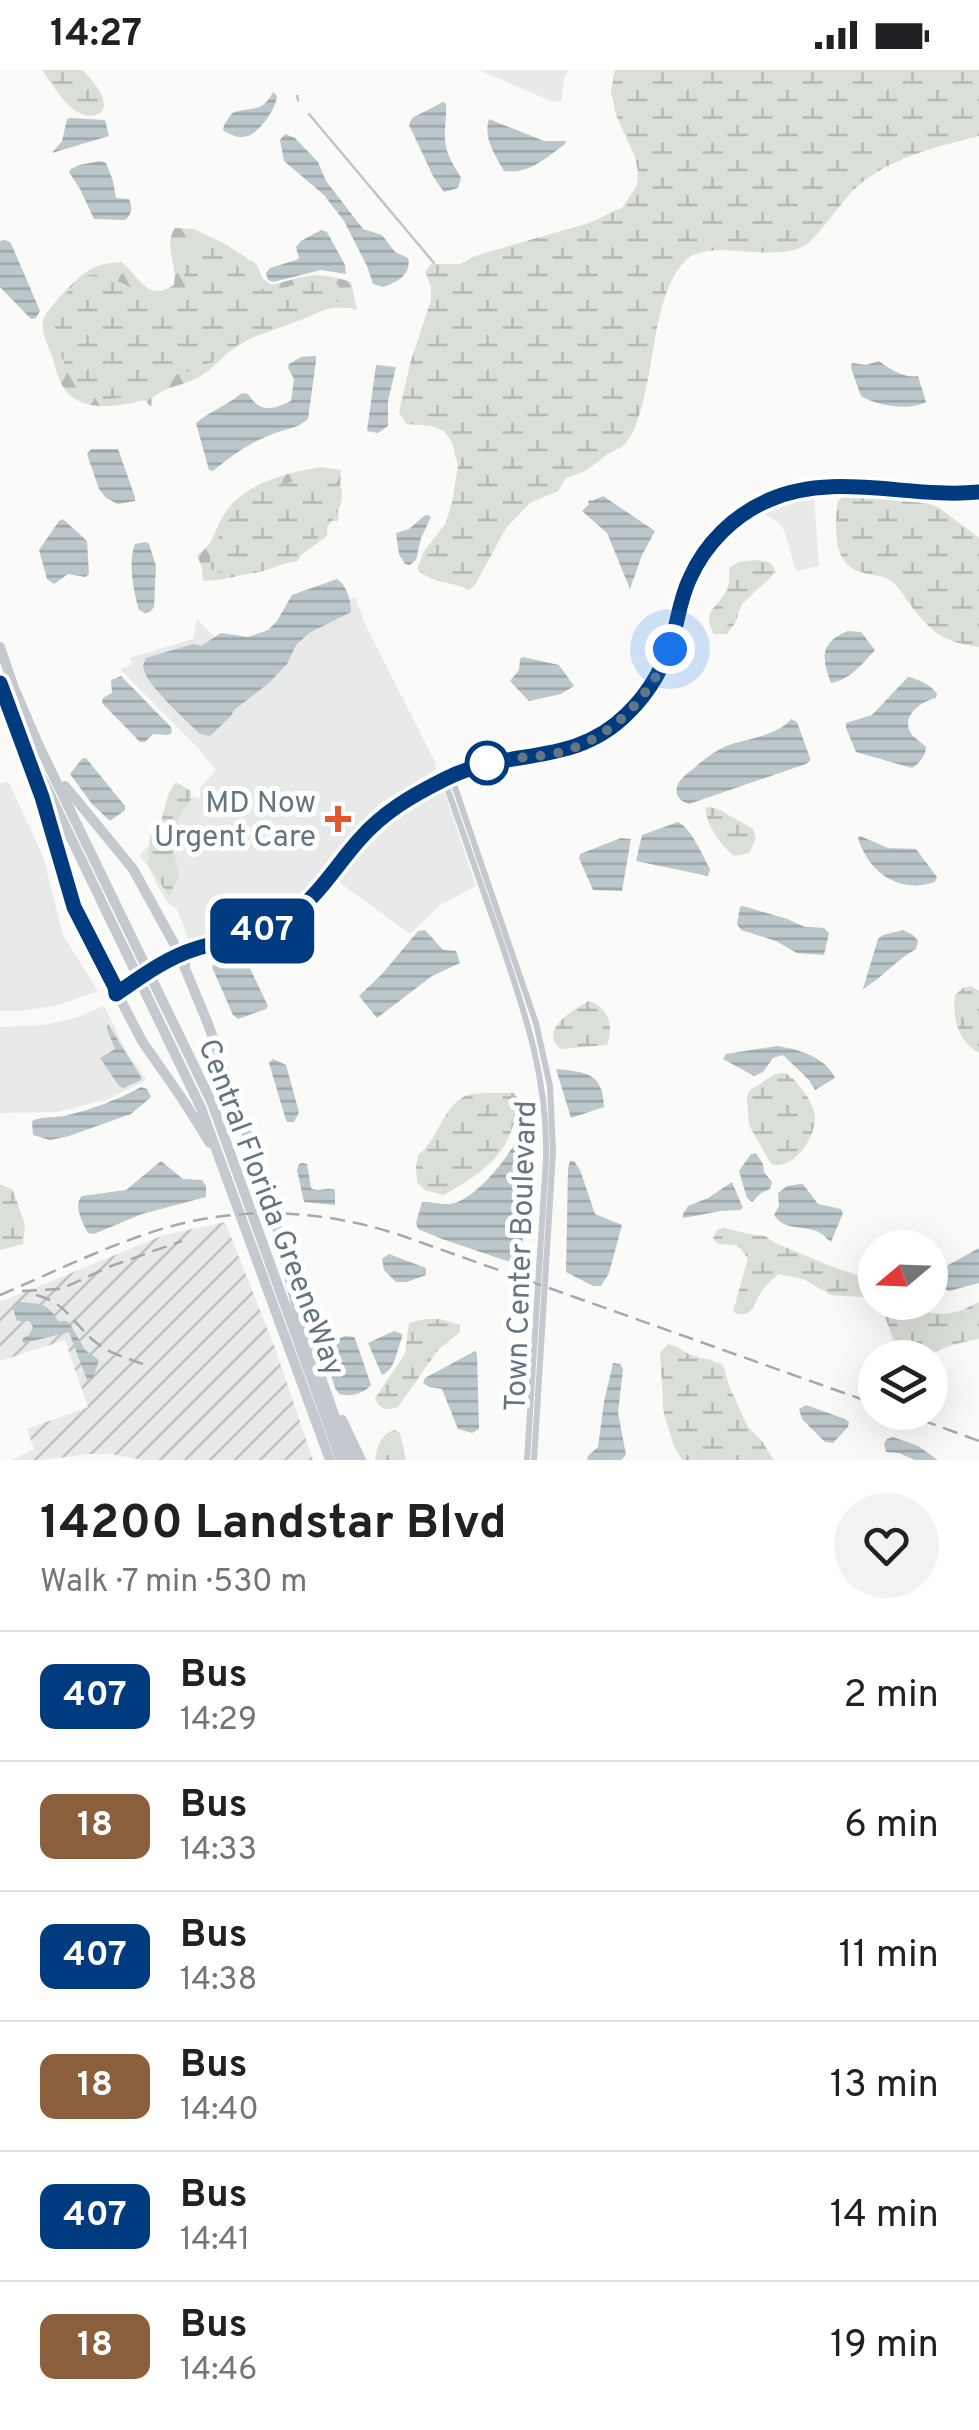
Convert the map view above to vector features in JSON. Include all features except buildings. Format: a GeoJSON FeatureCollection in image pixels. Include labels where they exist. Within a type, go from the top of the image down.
{"type":"FeatureCollection","features":[{"type":"Feature","properties":{"kind":"highway","name":"Central Florida GreeneWay"},"geometry":{"type":"LineString","coordinates":[[0,647],[30,727],[137,961]]}},
{"type":"Feature","properties":{"kind":"highway"},"geometry":{"type":"LineString","coordinates":[[7,668],[61,780],[133,870],[176,948],[208,1024],[272,1202],[292,1290],[350,1460]]}},
{"type":"Feature","properties":{"kind":"highway","name":"Central Florida GreeneWay"},"geometry":{"type":"LineString","coordinates":[[0,683],[11,712],[218,1118],[247,1204],[244,1221],[329,1460]]}},
{"type":"Feature","properties":{"kind":"highway"},"geometry":{"type":"LineString","coordinates":[[11,712],[42,797],[74,907],[108,975],[110,994],[247,1204]]}},
{"type":"Feature","properties":{"kind":"highway"},"geometry":{"type":"LineString","coordinates":[[176,948],[178,943],[191,947],[185,970]]}},
{"type":"Feature","properties":{"kind":"highway","name":"Central Florida GreeneWay"},"geometry":{"type":"LineString","coordinates":[[148,982],[201,1108],[259,1222],[341,1460]]}},
{"type":"Feature","properties":{"kind":"highway"},"geometry":{"type":"LineString","coordinates":[[259,1222],[292,1290]]}},
{"type":"Feature","properties":{"kind":"highway"},"geometry":{"type":"LineString","coordinates":[[312,1352],[361,1460]]}},
{"type":"Feature","properties":{"kind":"main road"},"geometry":{"type":"LineString","coordinates":[[191,947],[261,924],[294,907],[354,835],[396,798],[488,756],[554,748],[611,720],[639,692],[655,666],[691,559],[714,530],[740,508],[789,485],[822,480],[979,489]]}},
{"type":"Feature","properties":{"kind":"main road","name":"Town Center Boulevard"},"geometry":{"type":"LineString","coordinates":[[447,774],[538,1062],[546,1133],[542,1277],[530,1460]]}},
{"type":"Feature","properties":{"kind":"main road"},"geometry":{"type":"LineString","coordinates":[[110,994],[176,948]]}},
{"type":"Feature","properties":{"kind":"shaded area"},"geometry":{"type":"Polygon","coordinates":[[[479,70],[569,70],[561,102],[479,70]]]}},
{"type":"Feature","properties":{"kind":"shaded area"},"geometry":{"type":"Polygon","coordinates":[[[273,92],[277,96],[274,107],[253,133],[238,137],[223,130],[232,113],[260,106],[273,92]]]}},
{"type":"Feature","properties":{"kind":"shaded area"},"geometry":{"type":"Polygon","coordinates":[[[443,102],[446,147],[461,178],[458,188],[444,192],[409,125],[412,118],[443,102]]]}},
{"type":"Feature","properties":{"kind":"shaded area"},"geometry":{"type":"Polygon","coordinates":[[[67,119],[105,120],[109,136],[52,153],[62,141],[67,119]]]}},
{"type":"Feature","properties":{"kind":"shaded area"},"geometry":{"type":"Polygon","coordinates":[[[489,119],[544,141],[566,141],[529,168],[504,171],[489,140],[489,119]]]}},
{"type":"Feature","properties":{"kind":"shaded area"},"geometry":{"type":"Polygon","coordinates":[[[285,134],[295,138],[318,162],[326,181],[363,229],[382,235],[395,252],[408,258],[408,269],[402,277],[383,287],[373,284],[344,221],[324,195],[284,161],[280,140],[285,134]]]}},
{"type":"Feature","properties":{"kind":"shaded area"},"geometry":{"type":"Polygon","coordinates":[[[106,163],[116,198],[129,199],[131,211],[125,220],[94,219],[69,172],[79,165],[106,163]]]}},
{"type":"Feature","properties":{"kind":"shaded area"},"geometry":{"type":"Polygon","coordinates":[[[321,230],[327,232],[346,274],[321,270],[268,280],[266,273],[270,268],[299,258],[296,247],[321,230]]]}},
{"type":"Feature","properties":{"kind":"shaded area"},"geometry":{"type":"Polygon","coordinates":[[[0,241],[10,242],[40,311],[36,318],[31,319],[0,287],[0,241]]]}},
{"type":"Feature","properties":{"kind":"shaded area"},"geometry":{"type":"Polygon","coordinates":[[[316,356],[308,419],[255,442],[209,470],[196,423],[242,393],[267,408],[291,401],[294,379],[289,364],[301,357],[316,356]]]}},
{"type":"Feature","properties":{"kind":"shaded area"},"geometry":{"type":"Polygon","coordinates":[[[879,361],[903,375],[918,376],[926,402],[894,406],[861,396],[852,363],[866,365],[879,361]]]}},
{"type":"Feature","properties":{"kind":"shaded area"},"geometry":{"type":"Polygon","coordinates":[[[376,365],[396,367],[388,401],[388,426],[378,433],[367,431],[376,365]]]}},
{"type":"Feature","properties":{"kind":"shaded area"},"geometry":{"type":"Polygon","coordinates":[[[91,449],[118,449],[135,501],[118,504],[106,498],[87,454],[91,449]]]}},
{"type":"Feature","properties":{"kind":"shaded area"},"geometry":{"type":"Polygon","coordinates":[[[811,493],[819,566],[796,571],[783,527],[760,510],[811,493]]]}},
{"type":"Feature","properties":{"kind":"shaded area"},"geometry":{"type":"Polygon","coordinates":[[[603,496],[655,531],[630,589],[607,533],[582,511],[590,500],[603,496]]]}},
{"type":"Feature","properties":{"kind":"shaded area"},"geometry":{"type":"Polygon","coordinates":[[[428,515],[431,517],[416,560],[405,564],[396,533],[428,515]]]}},
{"type":"Feature","properties":{"kind":"shaded area"},"geometry":{"type":"Polygon","coordinates":[[[63,519],[87,541],[89,574],[68,574],[54,584],[47,579],[39,550],[63,519]]]}},
{"type":"Feature","properties":{"kind":"shaded area"},"geometry":{"type":"Polygon","coordinates":[[[146,542],[156,566],[154,607],[145,613],[139,610],[132,568],[135,544],[146,542]]]}},
{"type":"Feature","properties":{"kind":"shaded area"},"geometry":{"type":"Polygon","coordinates":[[[337,579],[348,594],[351,612],[309,633],[269,683],[234,710],[210,736],[200,734],[178,713],[145,673],[146,658],[193,644],[201,646],[221,633],[248,637],[268,630],[292,595],[337,579]]]}},
{"type":"Feature","properties":{"kind":"shaded area"},"geometry":{"type":"Polygon","coordinates":[[[355,597],[436,770],[384,801],[361,821],[307,888],[284,908],[256,921],[189,939],[177,910],[166,901],[139,856],[193,796],[199,799],[201,787],[216,770],[120,669],[132,665],[130,658],[193,639],[197,619],[234,656],[355,597]]]}},
{"type":"Feature","properties":{"kind":"shaded area"},"geometry":{"type":"Polygon","coordinates":[[[848,631],[861,632],[875,650],[850,675],[831,683],[825,652],[832,641],[848,631]]]}},
{"type":"Feature","properties":{"kind":"shaded area"},"geometry":{"type":"Polygon","coordinates":[[[523,657],[559,665],[574,686],[561,694],[529,701],[510,681],[523,657]]]}},
{"type":"Feature","properties":{"kind":"shaded area"},"geometry":{"type":"Polygon","coordinates":[[[121,676],[171,727],[169,735],[153,734],[140,742],[102,703],[112,693],[111,680],[121,676]]]}},
{"type":"Feature","properties":{"kind":"shaded area"},"geometry":{"type":"Polygon","coordinates":[[[908,677],[937,694],[914,711],[908,722],[912,735],[926,747],[922,759],[912,768],[856,752],[846,723],[872,715],[908,677]]]}},
{"type":"Feature","properties":{"kind":"shaded area"},"geometry":{"type":"Polygon","coordinates":[[[791,719],[797,722],[810,758],[806,764],[689,804],[679,798],[680,782],[708,756],[726,746],[770,733],[791,719]]]}},
{"type":"Feature","properties":{"kind":"shaded area"},"geometry":{"type":"Polygon","coordinates":[[[86,758],[125,806],[110,821],[70,774],[86,758]]]}},
{"type":"Feature","properties":{"kind":"shaded area"},"geometry":{"type":"Polygon","coordinates":[[[8,781],[43,856],[63,935],[98,991],[59,1005],[22,1011],[0,1011],[0,784],[8,781]]]}},
{"type":"Feature","properties":{"kind":"shaded area"},"geometry":{"type":"Polygon","coordinates":[[[435,789],[445,794],[476,886],[442,904],[410,934],[335,879],[377,828],[435,789]]]}},
{"type":"Feature","properties":{"kind":"shaded area"},"geometry":{"type":"Polygon","coordinates":[[[678,822],[696,843],[710,869],[708,876],[636,861],[642,835],[678,822]]]}},
{"type":"Feature","properties":{"kind":"shaded area"},"geometry":{"type":"Polygon","coordinates":[[[860,836],[888,848],[916,849],[937,877],[935,882],[909,885],[887,878],[870,861],[860,836]]]}},
{"type":"Feature","properties":{"kind":"shaded area"},"geometry":{"type":"Polygon","coordinates":[[[621,838],[631,839],[622,891],[593,890],[580,854],[621,838]]]}},
{"type":"Feature","properties":{"kind":"shaded area"},"geometry":{"type":"Polygon","coordinates":[[[743,906],[805,927],[824,928],[829,933],[824,955],[797,953],[776,941],[741,930],[737,924],[743,906]]]}},
{"type":"Feature","properties":{"kind":"shaded area"},"geometry":{"type":"Polygon","coordinates":[[[425,930],[443,950],[456,951],[460,963],[432,976],[377,1018],[359,996],[418,931],[425,930]]]}},
{"type":"Feature","properties":{"kind":"shaded area"},"geometry":{"type":"Polygon","coordinates":[[[903,930],[918,941],[916,949],[863,989],[878,939],[903,930]]]}},
{"type":"Feature","properties":{"kind":"shaded area"},"geometry":{"type":"Polygon","coordinates":[[[242,955],[268,1006],[238,1019],[212,967],[215,961],[242,955]]]}},
{"type":"Feature","properties":{"kind":"shaded area"},"geometry":{"type":"Polygon","coordinates":[[[104,1006],[127,1053],[147,1080],[108,1099],[57,1112],[0,1113],[0,1027],[44,1025],[104,1006]]]}},
{"type":"Feature","properties":{"kind":"shaded area"},"geometry":{"type":"Polygon","coordinates":[[[108,1024],[141,1077],[123,1088],[100,1058],[115,1049],[108,1024]]]}},
{"type":"Feature","properties":{"kind":"shaded area"},"geometry":{"type":"Polygon","coordinates":[[[777,1046],[818,1059],[835,1078],[815,1090],[783,1055],[773,1058],[763,1072],[754,1076],[723,1059],[726,1054],[777,1046]]]}},
{"type":"Feature","properties":{"kind":"shaded area"},"geometry":{"type":"Polygon","coordinates":[[[273,1059],[286,1065],[299,1112],[294,1122],[287,1122],[285,1117],[269,1063],[273,1059]]]}},
{"type":"Feature","properties":{"kind":"shaded area"},"geometry":{"type":"Polygon","coordinates":[[[556,1069],[591,1076],[600,1087],[604,1107],[571,1118],[556,1069]]]}},
{"type":"Feature","properties":{"kind":"shaded area"},"geometry":{"type":"Polygon","coordinates":[[[141,1087],[151,1097],[131,1114],[69,1136],[50,1140],[33,1135],[32,1121],[84,1111],[141,1087]]]}},
{"type":"Feature","properties":{"kind":"shaded area"},"geometry":{"type":"Polygon","coordinates":[[[521,1132],[529,1132],[531,1137],[521,1263],[418,1229],[422,1202],[451,1204],[475,1191],[502,1162],[521,1132]]]}},
{"type":"Feature","properties":{"kind":"shaded area"},"geometry":{"type":"Polygon","coordinates":[[[756,1153],[772,1182],[770,1189],[752,1202],[747,1198],[739,1171],[756,1153]]]}},
{"type":"Feature","properties":{"kind":"shaded area"},"geometry":{"type":"Polygon","coordinates":[[[161,1161],[183,1179],[202,1180],[206,1197],[88,1233],[78,1209],[82,1196],[126,1190],[161,1161]]]}},
{"type":"Feature","properties":{"kind":"shaded area"},"geometry":{"type":"Polygon","coordinates":[[[570,1161],[580,1170],[595,1214],[622,1225],[609,1273],[601,1286],[566,1272],[570,1161]]]}},
{"type":"Feature","properties":{"kind":"shaded area"},"geometry":{"type":"Polygon","coordinates":[[[302,1163],[307,1164],[311,1188],[335,1190],[335,1205],[304,1202],[297,1170],[302,1163]]]}},
{"type":"Feature","properties":{"kind":"shaded area"},"geometry":{"type":"Polygon","coordinates":[[[732,1182],[743,1208],[683,1218],[688,1206],[732,1182]]]}},
{"type":"Feature","properties":{"kind":"shaded area"},"geometry":{"type":"Polygon","coordinates":[[[803,1184],[818,1204],[841,1209],[843,1213],[831,1242],[816,1231],[793,1227],[774,1215],[779,1206],[778,1193],[787,1186],[803,1184]]]}},
{"type":"Feature","properties":{"kind":"shaded area"},"geometry":{"type":"Polygon","coordinates":[[[225,1222],[275,1348],[313,1460],[143,1460],[88,1454],[12,1460],[34,1449],[27,1429],[88,1407],[65,1340],[0,1361],[0,1302],[164,1235],[225,1222]]]}},
{"type":"Feature","properties":{"kind":"shaded area"},"geometry":{"type":"Polygon","coordinates":[[[979,1248],[979,1283],[948,1291],[948,1265],[979,1248]]]}},
{"type":"Feature","properties":{"kind":"shaded area"},"geometry":{"type":"Polygon","coordinates":[[[389,1254],[426,1268],[426,1275],[396,1282],[384,1270],[382,1259],[389,1254]]]}},
{"type":"Feature","properties":{"kind":"shaded area"},"geometry":{"type":"Polygon","coordinates":[[[16,1302],[41,1305],[58,1321],[70,1324],[85,1350],[99,1360],[93,1378],[87,1380],[69,1332],[24,1343],[23,1338],[33,1327],[29,1321],[17,1321],[12,1306],[16,1302]]]}},
{"type":"Feature","properties":{"kind":"shaded area"},"geometry":{"type":"Polygon","coordinates":[[[394,1331],[402,1334],[402,1338],[393,1364],[382,1375],[368,1343],[394,1331]]]}},
{"type":"Feature","properties":{"kind":"shaded area"},"geometry":{"type":"Polygon","coordinates":[[[345,1336],[354,1337],[371,1385],[352,1395],[339,1394],[335,1388],[323,1350],[326,1344],[345,1336]]]}},
{"type":"Feature","properties":{"kind":"shaded area"},"geometry":{"type":"Polygon","coordinates":[[[475,1351],[479,1429],[472,1433],[458,1429],[442,1389],[423,1383],[425,1378],[475,1351]]]}},
{"type":"Feature","properties":{"kind":"shaded area"},"geometry":{"type":"Polygon","coordinates":[[[613,1363],[623,1369],[618,1412],[626,1455],[621,1460],[587,1460],[598,1447],[613,1363]]]}},
{"type":"Feature","properties":{"kind":"shaded area"},"geometry":{"type":"Polygon","coordinates":[[[806,1405],[845,1419],[848,1427],[833,1443],[825,1442],[802,1419],[799,1409],[806,1405]]]}},
{"type":"Feature","properties":{"kind":"shaded area"},"geometry":{"type":"Polygon","coordinates":[[[893,1437],[918,1446],[938,1460],[915,1460],[886,1452],[884,1444],[893,1437]]]}},
{"type":"Feature","properties":{"kind":"green space"},"geometry":{"type":"Polygon","coordinates":[[[42,70],[83,70],[100,92],[103,109],[90,116],[78,113],[64,101],[42,70]]]}},
{"type":"Feature","properties":{"kind":"green space"},"geometry":{"type":"Polygon","coordinates":[[[615,70],[979,70],[979,136],[909,156],[876,173],[849,195],[804,246],[775,253],[710,251],[686,260],[672,279],[664,300],[643,403],[632,435],[587,470],[566,478],[558,491],[530,503],[506,528],[469,590],[436,580],[417,569],[425,550],[446,523],[458,466],[452,442],[444,431],[406,424],[399,412],[431,300],[425,272],[431,264],[460,264],[478,255],[589,223],[623,207],[637,185],[638,172],[616,115],[611,91],[615,70]]]}},
{"type":"Feature","properties":{"kind":"green space"},"geometry":{"type":"Polygon","coordinates":[[[175,228],[194,229],[225,244],[256,264],[263,279],[272,285],[319,275],[351,282],[357,310],[311,313],[258,334],[196,379],[152,398],[151,407],[145,400],[102,406],[80,402],[59,378],[43,330],[45,316],[79,278],[102,265],[121,262],[144,286],[157,291],[174,285],[170,242],[175,228]]]}},
{"type":"Feature","properties":{"kind":"green space"},"geometry":{"type":"Polygon","coordinates":[[[200,243],[227,256],[253,284],[263,289],[279,289],[319,276],[336,283],[344,295],[312,315],[247,340],[201,367],[164,379],[147,390],[106,399],[85,391],[66,367],[56,338],[57,315],[71,287],[88,276],[105,276],[158,300],[173,299],[186,285],[184,254],[200,243]]]}},
{"type":"Feature","properties":{"kind":"green space"},"geometry":{"type":"Polygon","coordinates":[[[321,467],[341,470],[338,521],[328,521],[327,536],[298,561],[203,581],[197,555],[242,495],[266,481],[321,467]]]}},
{"type":"Feature","properties":{"kind":"green space"},"geometry":{"type":"Polygon","coordinates":[[[316,479],[336,482],[341,487],[342,499],[333,520],[309,547],[276,567],[249,574],[211,569],[214,546],[226,524],[246,502],[284,483],[316,479]]]}},
{"type":"Feature","properties":{"kind":"green space"},"geometry":{"type":"Polygon","coordinates":[[[847,494],[916,499],[938,507],[979,538],[979,647],[938,634],[892,581],[854,569],[845,562],[836,524],[838,501],[847,494]]]}},
{"type":"Feature","properties":{"kind":"green space"},"geometry":{"type":"Polygon","coordinates":[[[739,562],[771,563],[776,572],[742,604],[727,634],[714,634],[710,613],[728,586],[729,568],[739,562]]]}},
{"type":"Feature","properties":{"kind":"green space"},"geometry":{"type":"Polygon","coordinates":[[[176,782],[191,791],[191,799],[169,834],[179,877],[169,896],[148,865],[150,835],[160,822],[176,782]]]}},
{"type":"Feature","properties":{"kind":"green space"},"geometry":{"type":"Polygon","coordinates":[[[705,808],[753,829],[756,838],[749,853],[735,856],[725,847],[709,821],[705,808]]]}},
{"type":"Feature","properties":{"kind":"green space"},"geometry":{"type":"Polygon","coordinates":[[[971,986],[979,991],[979,1053],[961,1036],[955,1012],[955,995],[971,986]]]}},
{"type":"Feature","properties":{"kind":"green space"},"geometry":{"type":"Polygon","coordinates":[[[589,1001],[608,1018],[607,1045],[561,1049],[553,1035],[555,1028],[589,1001]]]}},
{"type":"Feature","properties":{"kind":"green space"},"geometry":{"type":"Polygon","coordinates":[[[785,1073],[804,1092],[815,1118],[801,1152],[779,1165],[771,1164],[749,1125],[747,1097],[749,1091],[775,1074],[785,1073]]]}},
{"type":"Feature","properties":{"kind":"green space"},"geometry":{"type":"Polygon","coordinates":[[[477,1093],[514,1093],[521,1102],[509,1136],[495,1158],[443,1195],[425,1190],[417,1182],[418,1155],[457,1101],[477,1093]]]}},
{"type":"Feature","properties":{"kind":"green space"},"geometry":{"type":"Polygon","coordinates":[[[0,1184],[13,1190],[25,1225],[23,1244],[0,1250],[0,1184]]]}},
{"type":"Feature","properties":{"kind":"green space"},"geometry":{"type":"Polygon","coordinates":[[[717,1230],[765,1236],[858,1275],[858,1297],[831,1295],[803,1279],[779,1274],[750,1311],[733,1312],[748,1258],[737,1245],[718,1244],[713,1238],[717,1230]]]}},
{"type":"Feature","properties":{"kind":"green space"},"geometry":{"type":"Polygon","coordinates":[[[979,1302],[979,1339],[948,1347],[948,1340],[894,1340],[886,1320],[948,1320],[948,1313],[979,1302]]]}},
{"type":"Feature","properties":{"kind":"green space"},"geometry":{"type":"Polygon","coordinates":[[[425,1319],[460,1325],[460,1332],[438,1350],[398,1407],[381,1407],[375,1398],[405,1354],[409,1323],[425,1319]]]}},
{"type":"Feature","properties":{"kind":"green space"},"geometry":{"type":"Polygon","coordinates":[[[668,1344],[723,1365],[748,1427],[774,1460],[682,1460],[664,1414],[660,1353],[668,1344]]]}},
{"type":"Feature","properties":{"kind":"green space"},"geometry":{"type":"Polygon","coordinates":[[[395,1430],[400,1433],[406,1460],[375,1460],[383,1438],[395,1430]]]}},
{"type":"Feature","properties":{"kind":"waterway"},"geometry":{"type":"LineString","coordinates":[[297,96],[298,100]]}},
{"type":"Feature","properties":{"kind":"waterway"},"geometry":{"type":"LineString","coordinates":[[309,114],[434,263]]}},
{"type":"Feature","properties":{"kind":"railway"},"geometry":{"type":"LineString","coordinates":[[0,1295],[165,1228],[224,1216],[313,1216],[400,1235],[858,1398]]}},
{"type":"Feature","properties":{"kind":"railway"},"geometry":{"type":"LineString","coordinates":[[22,1291],[61,1289],[182,1241]]}},
{"type":"Feature","properties":{"kind":"railway"},"geometry":{"type":"LineString","coordinates":[[36,1295],[63,1309],[103,1347],[143,1364]]}},
{"type":"Feature","properties":{"kind":"railway"},"geometry":{"type":"LineString","coordinates":[[948,1430],[979,1441]]}},
{"type":"Feature","properties":{"kind":"bus line","name":"407"},"geometry":{"type":"LineString","coordinates":[[0,683],[42,797],[66,886],[116,994],[179,955],[283,922],[314,896],[366,831],[417,793],[470,768],[573,748],[615,725],[630,712],[661,669],[683,596],[698,562],[719,535],[750,510],[777,496],[823,487],[942,494],[979,492]]}},
{"type":"Feature","properties":{"kind":"place","name":"MD Now Urgent Care"},"geometry":{"type":"Point","coordinates":[338,819]}},
{"type":"Feature","properties":{"kind":"route"},"geometry":{"type":"LineString","coordinates":[[487,763],[546,755],[596,738],[630,712],[661,669],[670,649]]}}]}
